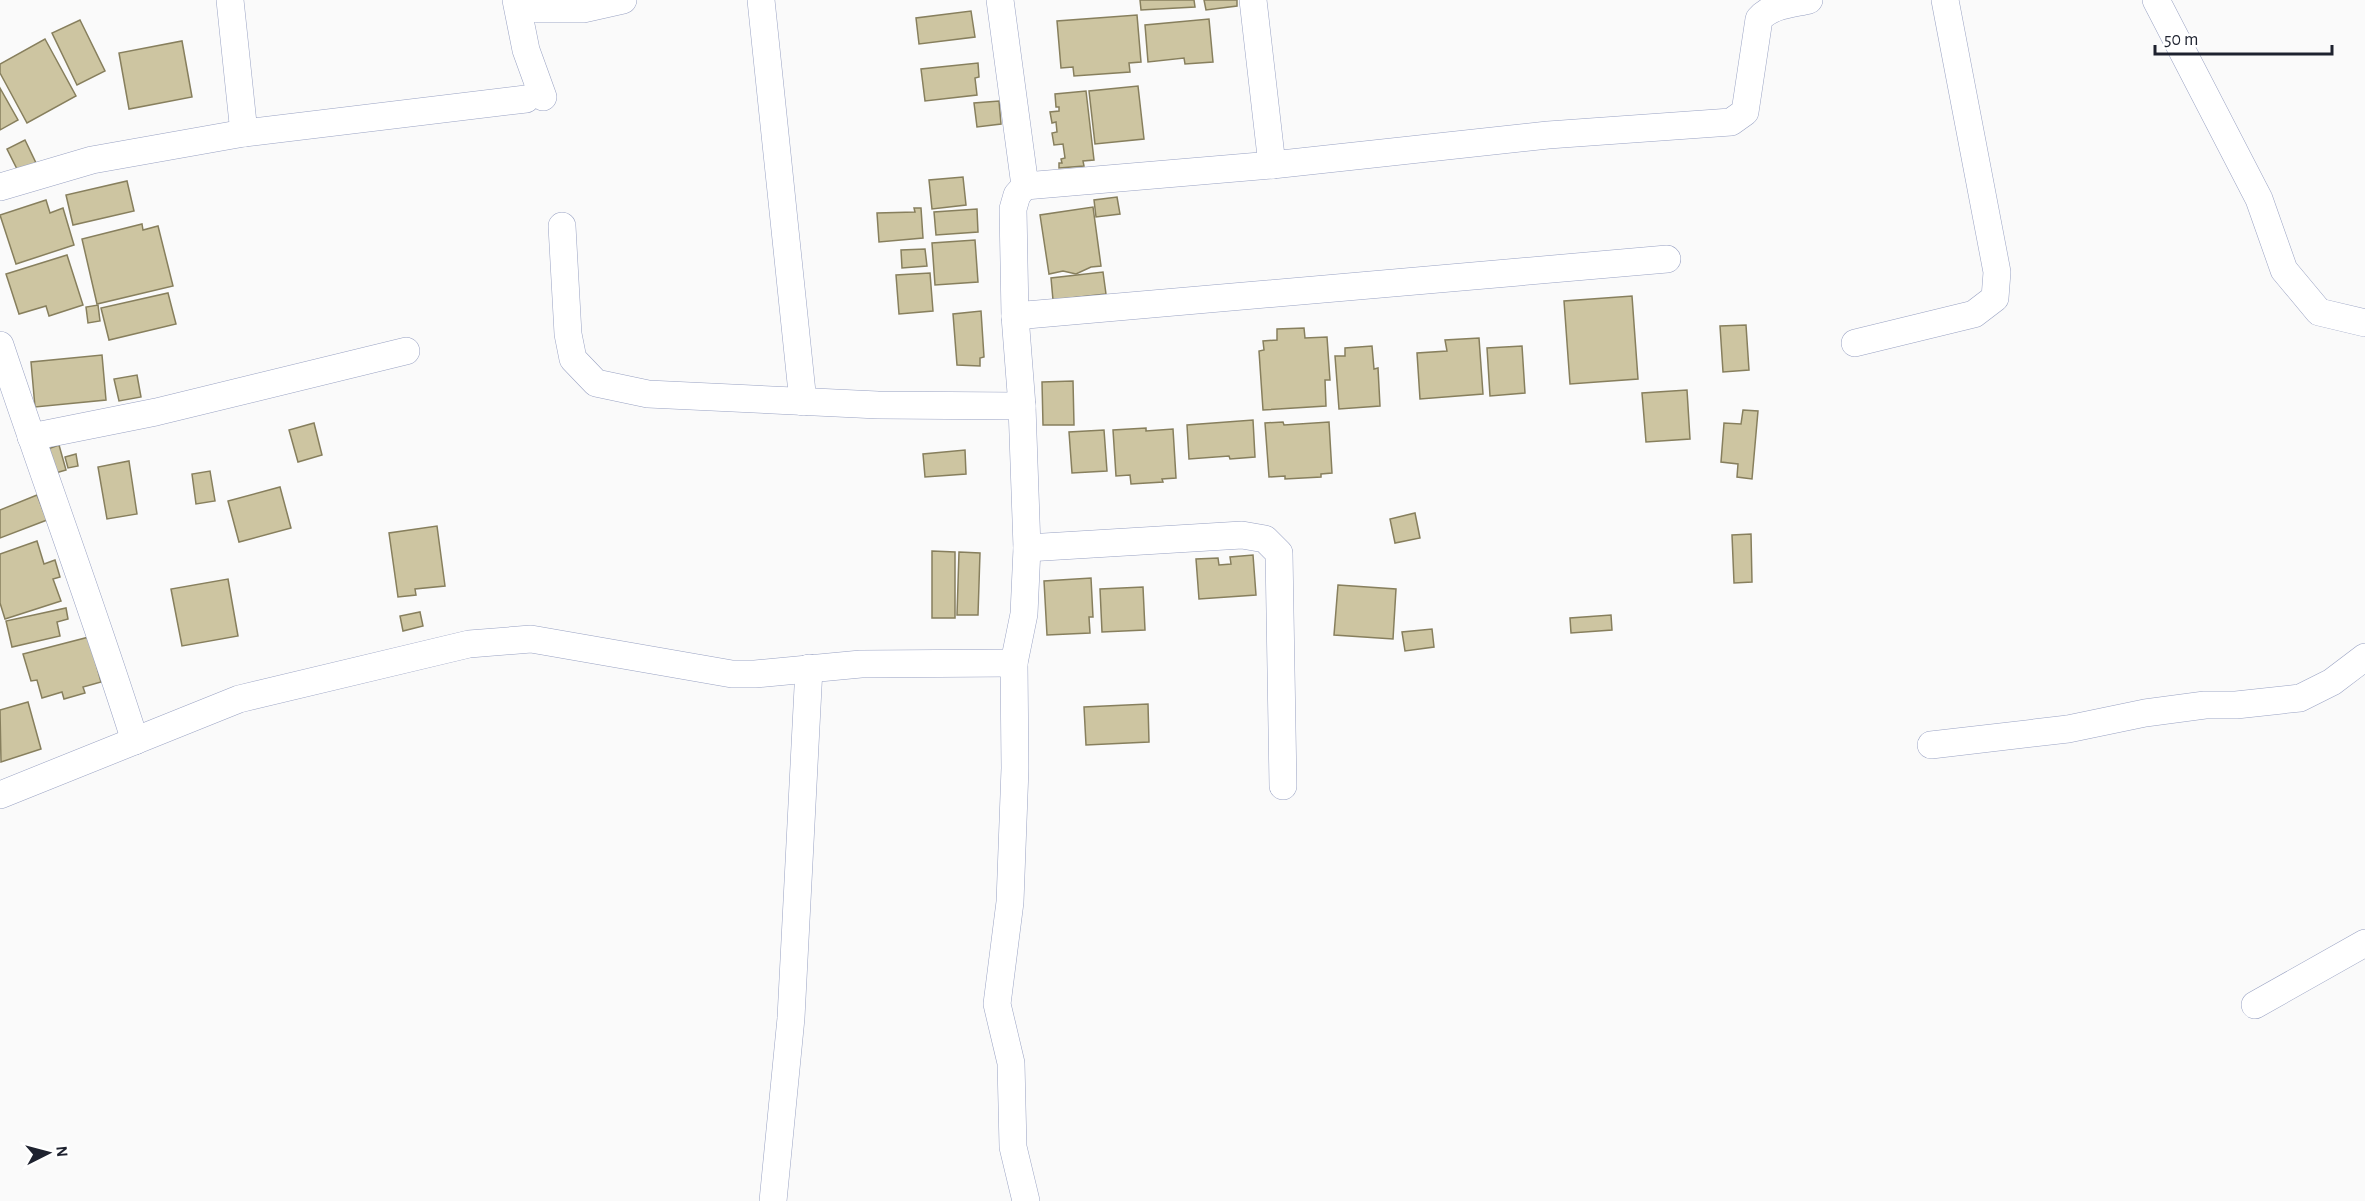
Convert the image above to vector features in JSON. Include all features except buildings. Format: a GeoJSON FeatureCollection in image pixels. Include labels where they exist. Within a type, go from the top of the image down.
{"type":"FeatureCollection","features":[{"type":"Feature","properties":{"kind":"street"},"geometry":{"type":"LineString","coordinates":[[230,0],[244,133]]}},
{"type":"Feature","properties":{"kind":"street"},"geometry":{"type":"LineString","coordinates":[[0,187],[92,160],[244,133],[534,98],[516,0]]}},
{"type":"Feature","properties":{"kind":"street"},"geometry":{"type":"LineString","coordinates":[[526,0],[538,9],[583,9],[623,0]]}},
{"type":"Feature","properties":{"kind":"street"},"geometry":{"type":"LineString","coordinates":[[761,0],[804,402]]}},
{"type":"Feature","properties":{"kind":"street"},"geometry":{"type":"LineString","coordinates":[[1000,0],[1024,186],[1017,195],[1013,209],[1015,316],[1022,406],[1028,548],[1024,614],[1014,663],[1015,768],[1010,902],[997,1004],[1011,1063],[1013,1147],[1026,1201]]}},
{"type":"Feature","properties":{"kind":"street"},"geometry":{"type":"LineString","coordinates":[[1253,0],[1272,165]]}},
{"type":"Feature","properties":{"kind":"street"},"geometry":{"type":"LineString","coordinates":[[1024,186],[1272,165],[1529,136],[1731,122],[1745,112],[1760,19],[1765,13],[1775,8],[1809,0]]}},
{"type":"Feature","properties":{"kind":"street"},"geometry":{"type":"LineString","coordinates":[[1855,344],[1974,314],[1995,298],[1997,272],[1945,0]]}},
{"type":"Feature","properties":{"kind":"street"},"geometry":{"type":"LineString","coordinates":[[2156,0],[2259,199],[2284,270],[2319,312],[2365,323]]}},
{"type":"Feature","properties":{"kind":"street"},"geometry":{"type":"LineString","coordinates":[[562,226],[568,334],[573,359],[596,383],[648,394],[878,405],[1022,406]]}},
{"type":"Feature","properties":{"kind":"street"},"geometry":{"type":"LineString","coordinates":[[1015,316],[1667,259]]}},
{"type":"Feature","properties":{"kind":"street"},"geometry":{"type":"LineString","coordinates":[[0,345],[53,503],[98,624],[135,741]]}},
{"type":"Feature","properties":{"kind":"street"},"geometry":{"type":"LineString","coordinates":[[31,437],[156,412],[406,351]]}},
{"type":"Feature","properties":{"kind":"street"},"geometry":{"type":"LineString","coordinates":[[1028,548],[1242,535],[1265,539],[1279,554],[1283,786]]}},
{"type":"Feature","properties":{"kind":"street"},"geometry":{"type":"LineString","coordinates":[[0,795],[238,699],[470,644],[531,639],[732,674],[861,664],[1014,663]]}},
{"type":"Feature","properties":{"kind":"street"},"geometry":{"type":"LineString","coordinates":[[1931,745],[2068,729],[2145,713],[2205,705],[2236,705],[2300,698],[2332,682],[2365,657]]}},
{"type":"Feature","properties":{"kind":"street"},"geometry":{"type":"LineString","coordinates":[[773,1201],[791,1018],[809,668]]}},
{"type":"Feature","properties":{"kind":"street"},"geometry":{"type":"LineString","coordinates":[[2255,1005],[2365,943]]}}]}
